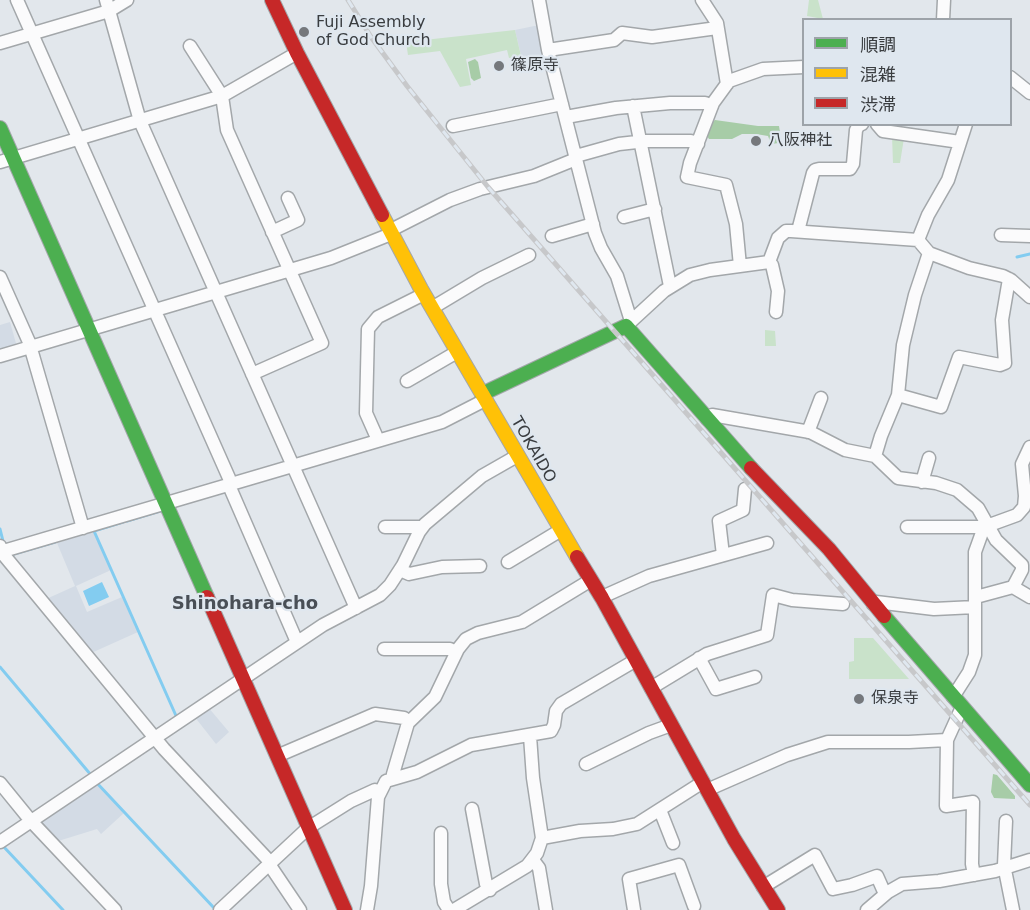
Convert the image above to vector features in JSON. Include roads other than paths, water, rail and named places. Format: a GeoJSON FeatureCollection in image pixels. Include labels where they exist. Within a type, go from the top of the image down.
{"type":"FeatureCollection","features":[{"type":"Feature","properties":{"kind":"street"},"geometry":{"type":"LineString","coordinates":[[17,0],[229,478],[231,490],[297,642]]}},
{"type":"Feature","properties":{"kind":"street"},"geometry":{"type":"LineString","coordinates":[[0,43],[127,0]]}},
{"type":"Feature","properties":{"kind":"street","name":"TOKAIDO"},"geometry":{"type":"LineString","coordinates":[[272,0],[297,53],[424,294],[517,456],[602,597],[705,786],[778,910]]}},
{"type":"Feature","properties":{"kind":"street"},"geometry":{"type":"LineString","coordinates":[[539,0],[548,50],[597,241],[617,276],[628,323],[707,419],[775,496],[821,541],[1030,785]]}},
{"type":"Feature","properties":{"kind":"street"},"geometry":{"type":"LineString","coordinates":[[702,0],[717,23],[727,84]]}},
{"type":"Feature","properties":{"kind":"street"},"geometry":{"type":"LineString","coordinates":[[943,18],[944,0]]}},
{"type":"Feature","properties":{"kind":"street"},"geometry":{"type":"LineString","coordinates":[[108,5],[140,120],[356,608]]}},
{"type":"Feature","properties":{"kind":"street"},"geometry":{"type":"LineString","coordinates":[[548,50],[614,40],[622,33],[652,37],[717,28]]}},
{"type":"Feature","properties":{"kind":"street"},"geometry":{"type":"LineString","coordinates":[[190,46],[222,96],[227,130],[272,232],[326,341],[252,374]]}},
{"type":"Feature","properties":{"kind":"street"},"geometry":{"type":"LineString","coordinates":[[7,160],[222,96],[297,53]]}},
{"type":"Feature","properties":{"kind":"street"},"geometry":{"type":"LineString","coordinates":[[740,266],[736,224],[726,185],[687,177],[690,163],[712,106],[729,81],[763,69],[802,68]]}},
{"type":"Feature","properties":{"kind":"street"},"geometry":{"type":"LineString","coordinates":[[1012,78],[1030,93]]}},
{"type":"Feature","properties":{"kind":"street"},"geometry":{"type":"LineString","coordinates":[[453,126],[564,111],[670,103],[705,103],[712,106]]}},
{"type":"Feature","properties":{"kind":"street"},"geometry":{"type":"LineString","coordinates":[[633,106],[670,286]]}},
{"type":"Feature","properties":{"kind":"street"},"geometry":{"type":"LineString","coordinates":[[798,231],[813,173],[819,169],[850,169],[853,164],[856,130],[858,126]]}},
{"type":"Feature","properties":{"kind":"street"},"geometry":{"type":"LineString","coordinates":[[879,126],[883,131],[908,130],[960,142]]}},
{"type":"Feature","properties":{"kind":"street"},"geometry":{"type":"LineString","coordinates":[[918,240],[928,215],[948,180],[965,126]]}},
{"type":"Feature","properties":{"kind":"street"},"geometry":{"type":"LineString","coordinates":[[0,128],[7,160],[89,330],[345,910]]}},
{"type":"Feature","properties":{"kind":"street"},"geometry":{"type":"LineString","coordinates":[[0,356],[354,250],[450,200],[480,189],[534,176],[612,146],[640,142],[692,141],[698,144]]}},
{"type":"Feature","properties":{"kind":"street"},"geometry":{"type":"LineString","coordinates":[[272,232],[298,220],[293,201]]}},
{"type":"Feature","properties":{"kind":"street"},"geometry":{"type":"LineString","coordinates":[[624,216],[655,209]]}},
{"type":"Feature","properties":{"kind":"street"},"geometry":{"type":"LineString","coordinates":[[552,236],[593,224]]}},
{"type":"Feature","properties":{"kind":"street"},"geometry":{"type":"LineString","coordinates":[[776,312],[777,291],[770,262],[781,234],[786,231],[918,240],[929,253],[969,268],[994,273],[1009,279],[1030,297]]}},
{"type":"Feature","properties":{"kind":"street"},"geometry":{"type":"LineString","coordinates":[[1001,236],[1030,236]]}},
{"type":"Feature","properties":{"kind":"street"},"geometry":{"type":"LineString","coordinates":[[875,456],[898,395],[903,345],[915,295],[929,253]]}},
{"type":"Feature","properties":{"kind":"street"},"geometry":{"type":"LineString","coordinates":[[432,308],[482,278],[529,255]]}},
{"type":"Feature","properties":{"kind":"street"},"geometry":{"type":"LineString","coordinates":[[300,910],[270,863],[155,738],[1,550],[442,422],[483,397],[628,323],[681,279],[700,272],[770,262]]}},
{"type":"Feature","properties":{"kind":"street"},"geometry":{"type":"LineString","coordinates":[[0,277],[30,347],[83,528]]}},
{"type":"Feature","properties":{"kind":"street"},"geometry":{"type":"LineString","coordinates":[[898,395],[940,407],[959,357],[1000,365],[1005,363],[1002,321],[1009,279]]}},
{"type":"Feature","properties":{"kind":"street"},"geometry":{"type":"LineString","coordinates":[[378,440],[366,413],[368,329],[378,317],[424,294]]}},
{"type":"Feature","properties":{"kind":"street"},"geometry":{"type":"LineString","coordinates":[[406,381],[457,352]]}},
{"type":"Feature","properties":{"kind":"street"},"geometry":{"type":"LineString","coordinates":[[808,432],[821,398]]}},
{"type":"Feature","properties":{"kind":"street"},"geometry":{"type":"LineString","coordinates":[[707,419],[712,415],[808,432],[845,450],[875,456],[898,478],[944,484],[957,490],[978,508],[986,526],[1001,545],[1022,565],[1022,570],[1013,587],[975,602],[927,609],[876,602],[873,604]]}},
{"type":"Feature","properties":{"kind":"street"},"geometry":{"type":"LineString","coordinates":[[907,527],[986,526],[1017,515],[1028,499],[1022,464],[1030,447]]}},
{"type":"Feature","properties":{"kind":"street"},"geometry":{"type":"LineString","coordinates":[[0,842],[297,642],[385,591],[400,570],[422,527],[482,476],[517,456]]}},
{"type":"Feature","properties":{"kind":"street"},"geometry":{"type":"LineString","coordinates":[[922,482],[929,458]]}},
{"type":"Feature","properties":{"kind":"street"},"geometry":{"type":"LineString","coordinates":[[723,555],[719,521],[743,510],[745,489]]}},
{"type":"Feature","properties":{"kind":"street"},"geometry":{"type":"LineString","coordinates":[[974,875],[972,864],[974,802],[946,806],[947,740],[975,655],[974,558],[986,526]]}},
{"type":"Feature","properties":{"kind":"street"},"geometry":{"type":"LineString","coordinates":[[385,527],[422,527]]}},
{"type":"Feature","properties":{"kind":"street"},"geometry":{"type":"LineString","coordinates":[[508,562],[561,530]]}},
{"type":"Feature","properties":{"kind":"street"},"geometry":{"type":"LineString","coordinates":[[602,597],[649,576],[767,543]]}},
{"type":"Feature","properties":{"kind":"street"},"geometry":{"type":"LineString","coordinates":[[400,570],[409,574],[442,567],[475,569]]}},
{"type":"Feature","properties":{"kind":"street"},"geometry":{"type":"LineString","coordinates":[[394,778],[393,774],[410,722],[435,697],[461,644],[471,635],[515,625],[529,619],[591,579]]}},
{"type":"Feature","properties":{"kind":"street"},"geometry":{"type":"LineString","coordinates":[[1013,587],[1030,597]]}},
{"type":"Feature","properties":{"kind":"street"},"geometry":{"type":"LineString","coordinates":[[651,688],[712,652],[766,635],[773,595],[801,601],[843,604]]}},
{"type":"Feature","properties":{"kind":"street"},"geometry":{"type":"LineString","coordinates":[[384,649],[450,649],[456,652]]}},
{"type":"Feature","properties":{"kind":"street"},"geometry":{"type":"LineString","coordinates":[[699,658],[716,689],[755,677]]}},
{"type":"Feature","properties":{"kind":"street"},"geometry":{"type":"LineString","coordinates":[[367,910],[377,801],[386,781],[417,772],[466,746],[550,731],[554,725],[556,711],[561,704],[636,660]]}},
{"type":"Feature","properties":{"kind":"street"},"geometry":{"type":"LineString","coordinates":[[277,756],[375,714],[404,718],[410,722]]}},
{"type":"Feature","properties":{"kind":"street"},"geometry":{"type":"LineString","coordinates":[[586,764],[649,733],[671,725]]}},
{"type":"Feature","properties":{"kind":"street"},"geometry":{"type":"LineString","coordinates":[[454,910],[490,890],[533,860],[542,838],[533,778],[530,736]]}},
{"type":"Feature","properties":{"kind":"street"},"geometry":{"type":"LineString","coordinates":[[542,838],[628,826],[645,820],[682,794],[786,755],[828,742],[947,740]]}},
{"type":"Feature","properties":{"kind":"street"},"geometry":{"type":"LineString","coordinates":[[0,783],[31,821],[115,910]]}},
{"type":"Feature","properties":{"kind":"street"},"geometry":{"type":"LineString","coordinates":[[220,910],[308,828],[351,801],[375,790],[380,792]]}},
{"type":"Feature","properties":{"kind":"street"},"geometry":{"type":"LineString","coordinates":[[472,809],[486,884],[490,890]]}},
{"type":"Feature","properties":{"kind":"street"},"geometry":{"type":"LineString","coordinates":[[660,810],[673,843]]}},
{"type":"Feature","properties":{"kind":"street"},"geometry":{"type":"LineString","coordinates":[[1006,820],[1005,869],[1013,910]]}},
{"type":"Feature","properties":{"kind":"street"},"geometry":{"type":"LineString","coordinates":[[441,833],[441,884],[444,902],[449,910]]}},
{"type":"Feature","properties":{"kind":"street"},"geometry":{"type":"LineString","coordinates":[[763,887],[815,855],[833,889],[877,876],[885,894]]}},
{"type":"Feature","properties":{"kind":"street"},"geometry":{"type":"LineString","coordinates":[[533,860],[539,868],[546,910]]}},
{"type":"Feature","properties":{"kind":"street"},"geometry":{"type":"LineString","coordinates":[[867,910],[885,894],[902,884],[974,875],[1005,869],[1030,860]]}},
{"type":"Feature","properties":{"kind":"street"},"geometry":{"type":"LineString","coordinates":[[634,910],[629,879],[679,865],[694,906]]}},
{"type":"Feature","properties":{"kind":"water"},"geometry":{"type":"Polygon","coordinates":[[[102,582],[109,597],[89,606],[83,591],[102,582]]]}},
{"type":"Feature","properties":{"kind":"waterway"},"geometry":{"type":"LineString","coordinates":[[1017,257],[1030,254]]}},
{"type":"Feature","properties":{"kind":"waterway"},"geometry":{"type":"LineString","coordinates":[[127,521],[160,511]]}},
{"type":"Feature","properties":{"kind":"waterway"},"geometry":{"type":"LineString","coordinates":[[94,531],[123,522]]}},
{"type":"Feature","properties":{"kind":"waterway"},"geometry":{"type":"LineString","coordinates":[[0,529],[4,545]]}},
{"type":"Feature","properties":{"kind":"waterway"},"geometry":{"type":"LineString","coordinates":[[94,531],[177,718]]}},
{"type":"Feature","properties":{"kind":"waterway"},"geometry":{"type":"LineString","coordinates":[[10,555],[55,542]]}},
{"type":"Feature","properties":{"kind":"waterway"},"geometry":{"type":"LineString","coordinates":[[0,667],[91,775]]}},
{"type":"Feature","properties":{"kind":"waterway"},"geometry":{"type":"LineString","coordinates":[[96,782],[215,909]]}},
{"type":"Feature","properties":{"kind":"waterway"},"geometry":{"type":"LineString","coordinates":[[3,846],[63,910]]}},
{"type":"Feature","properties":{"kind":"railway"},"geometry":{"type":"LineString","coordinates":[[348,0],[371,37],[407,86],[488,187],[1030,805]]}},
{"type":"Feature","properties":{"kind":"place","name":"Fuji Assembly of God Church"},"geometry":{"type":"Point","coordinates":[304,32]}},
{"type":"Feature","properties":{"kind":"place","name":"篠原寺"},"geometry":{"type":"Point","coordinates":[499,66]}},
{"type":"Feature","properties":{"kind":"place","name":"八阪神社"},"geometry":{"type":"Point","coordinates":[756,141]}},
{"type":"Feature","properties":{"kind":"place","name":"保泉寺"},"geometry":{"type":"Point","coordinates":[859,699]}},
{"type":"Feature","properties":{"kind":"district","name":"Shinohara-cho"},"geometry":{"type":"Point","coordinates":[245,604]}}]}
